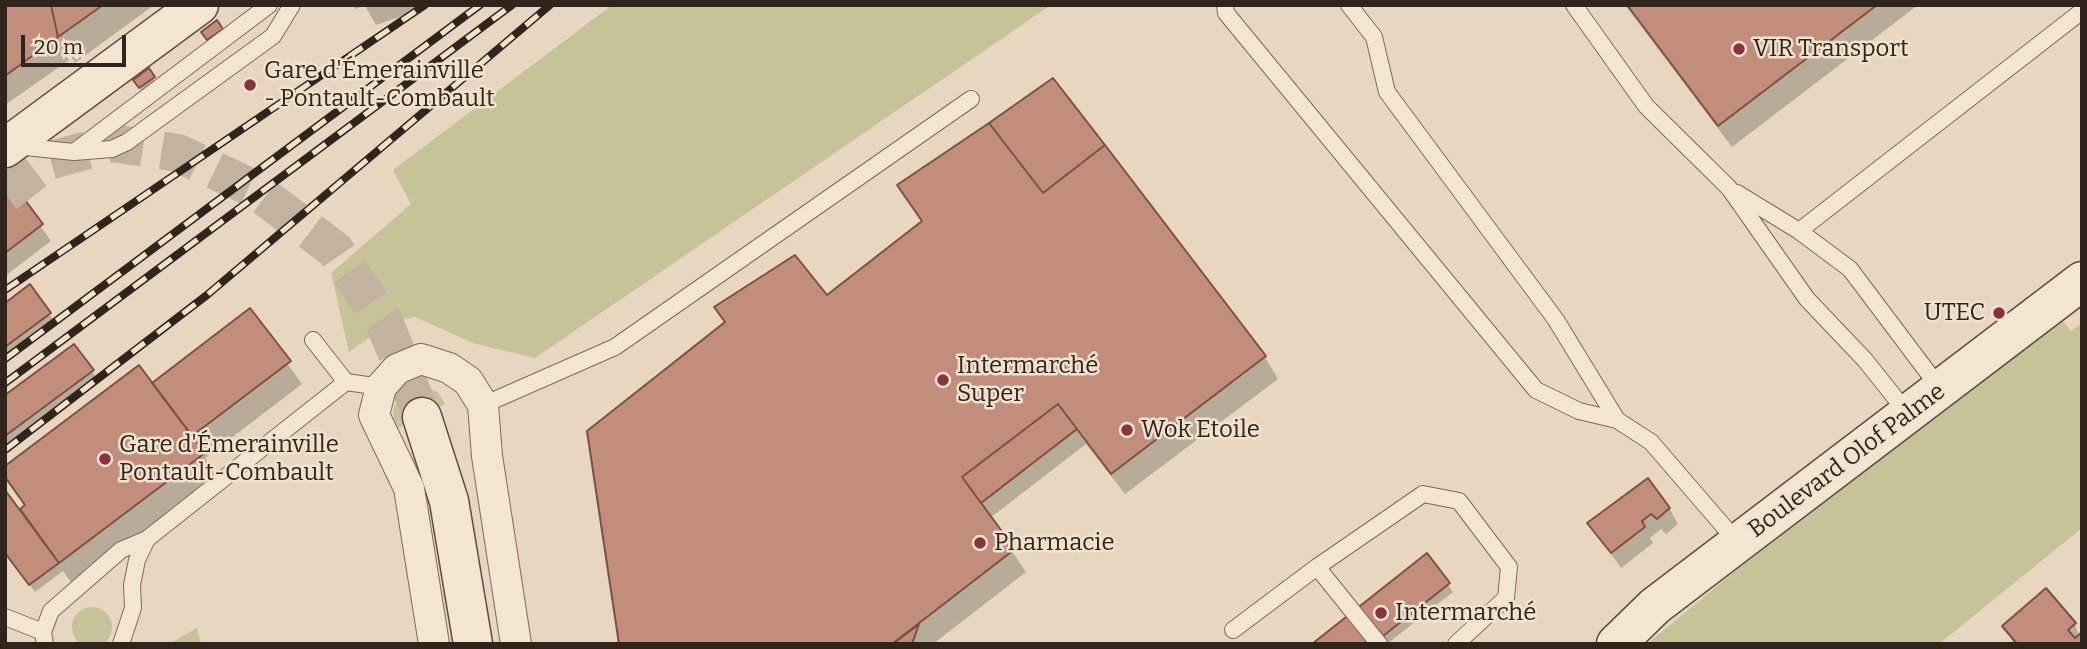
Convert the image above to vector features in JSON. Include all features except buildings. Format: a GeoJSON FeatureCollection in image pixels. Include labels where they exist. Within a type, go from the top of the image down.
{"type":"FeatureCollection","features":[{"type":"Feature","properties":{"kind":"street"},"geometry":{"type":"LineString","coordinates":[[8,147],[199,5]]}},
{"type":"Feature","properties":{"kind":"street","name":"Boulevard Olof Palme"},"geometry":{"type":"LineString","coordinates":[[1616,644],[1655,606],[2082,281]]}},
{"type":"Feature","properties":{"kind":"street"},"geometry":{"type":"LineString","coordinates":[[434,644],[409,488],[374,415],[381,387],[397,369],[421,359],[432,361],[468,382],[483,405],[487,456],[516,644]]}},
{"type":"Feature","properties":{"kind":"street"},"geometry":{"type":"LineString","coordinates":[[422,417],[449,500],[473,644]]}},
{"type":"Feature","properties":{"kind":"lane"},"geometry":{"type":"LineString","coordinates":[[74,152],[269,5]]}},
{"type":"Feature","properties":{"kind":"lane"},"geometry":{"type":"LineString","coordinates":[[8,147],[74,152],[112,149],[127,142],[273,36],[292,5]]}},
{"type":"Feature","properties":{"kind":"lane"},"geometry":{"type":"LineString","coordinates":[[1225,5],[1226,13],[1536,390],[1579,411],[1617,420],[1651,442],[1738,543]]}},
{"type":"Feature","properties":{"kind":"lane"},"geometry":{"type":"LineString","coordinates":[[1349,5],[1374,37],[1387,92],[1556,320],[1617,420]]}},
{"type":"Feature","properties":{"kind":"lane"},"geometry":{"type":"LineString","coordinates":[[1574,5],[1646,106],[1728,188],[1807,299],[1865,360],[1909,415]]}},
{"type":"Feature","properties":{"kind":"lane"},"geometry":{"type":"LineString","coordinates":[[1799,231],[2082,11]]}},
{"type":"Feature","properties":{"kind":"lane"},"geometry":{"type":"LineString","coordinates":[[483,405],[615,348],[971,99]]}},
{"type":"Feature","properties":{"kind":"lane"},"geometry":{"type":"LineString","coordinates":[[1728,188],[1799,231],[1850,269],[1941,390]]}},
{"type":"Feature","properties":{"kind":"lane"},"geometry":{"type":"LineString","coordinates":[[313,340],[346,382],[381,387]]}},
{"type":"Feature","properties":{"kind":"lane"},"geometry":{"type":"LineString","coordinates":[[5,617],[44,638],[51,611],[121,550],[147,540],[346,382]]}},
{"type":"Feature","properties":{"kind":"lane"},"geometry":{"type":"LineString","coordinates":[[1233,630],[1317,567],[1423,494],[1459,501],[1509,567],[1506,598],[1456,644]]}},
{"type":"Feature","properties":{"kind":"lane"},"geometry":{"type":"LineString","coordinates":[[121,644],[134,608],[132,584],[137,560],[147,540]]}},
{"type":"Feature","properties":{"kind":"lane"},"geometry":{"type":"LineString","coordinates":[[1317,567],[1379,644]]}},
{"type":"Feature","properties":{"kind":"shaded area"},"geometry":{"type":"Polygon","coordinates":[[[612,5],[1051,5],[535,358],[473,343],[415,317],[391,322],[349,352],[331,273],[411,204],[393,170],[612,5]]]}},
{"type":"Feature","properties":{"kind":"shaded area"},"geometry":{"type":"Polygon","coordinates":[[[2062,320],[2071,331],[2082,323],[2082,528],[1939,644],[1647,644],[1733,573],[2062,320]]]}},
{"type":"Feature","properties":{"kind":"shaded area"},"geometry":{"type":"Polygon","coordinates":[[[419,387],[438,392],[445,404],[398,428],[393,409],[398,399],[404,392],[419,387]]]}},
{"type":"Feature","properties":{"kind":"shaded area"},"geometry":{"type":"Polygon","coordinates":[[[92,607],[106,613],[112,627],[106,641],[92,647],[78,641],[72,627],[78,613],[92,607]]]}},
{"type":"Feature","properties":{"kind":"shaded area"},"geometry":{"type":"Polygon","coordinates":[[[197,628],[201,644],[169,644],[197,628]]]}},
{"type":"Feature","properties":{"kind":"tunnel"},"geometry":{"type":"LineString","coordinates":[[5,194],[48,161],[113,143],[178,153],[254,189],[335,250],[385,324],[422,417]]}},
{"type":"Feature","properties":{"kind":"railway"},"geometry":{"type":"LineString","coordinates":[[5,290],[425,5]]}},
{"type":"Feature","properties":{"kind":"railway"},"geometry":{"type":"LineString","coordinates":[[5,359],[480,5]]}},
{"type":"Feature","properties":{"kind":"railway"},"geometry":{"type":"LineString","coordinates":[[5,383],[512,5]]}},
{"type":"Feature","properties":{"kind":"railway"},"geometry":{"type":"LineString","coordinates":[[5,450],[207,295],[550,5]]}},
{"type":"Feature","properties":{"kind":"place","name":"VIR Transport"},"geometry":{"type":"Point","coordinates":[1739,49]}},
{"type":"Feature","properties":{"kind":"place","name":"Gare d'Émerainville - Pontault-Combault"},"geometry":{"type":"Point","coordinates":[250,85]}},
{"type":"Feature","properties":{"kind":"place","name":"UTEC"},"geometry":{"type":"Point","coordinates":[1999,313]}},
{"type":"Feature","properties":{"kind":"place","name":"Intermarché Super"},"geometry":{"type":"Point","coordinates":[943,380]}},
{"type":"Feature","properties":{"kind":"place","name":"Wok Etoile"},"geometry":{"type":"Point","coordinates":[1127,430]}},
{"type":"Feature","properties":{"kind":"place","name":"Gare d'Émerainville Pontault-Combault"},"geometry":{"type":"Point","coordinates":[105,459]}},
{"type":"Feature","properties":{"kind":"place","name":"Pharmacie"},"geometry":{"type":"Point","coordinates":[980,543]}},
{"type":"Feature","properties":{"kind":"place","name":"Intermarché"},"geometry":{"type":"Point","coordinates":[1381,613]}}]}
